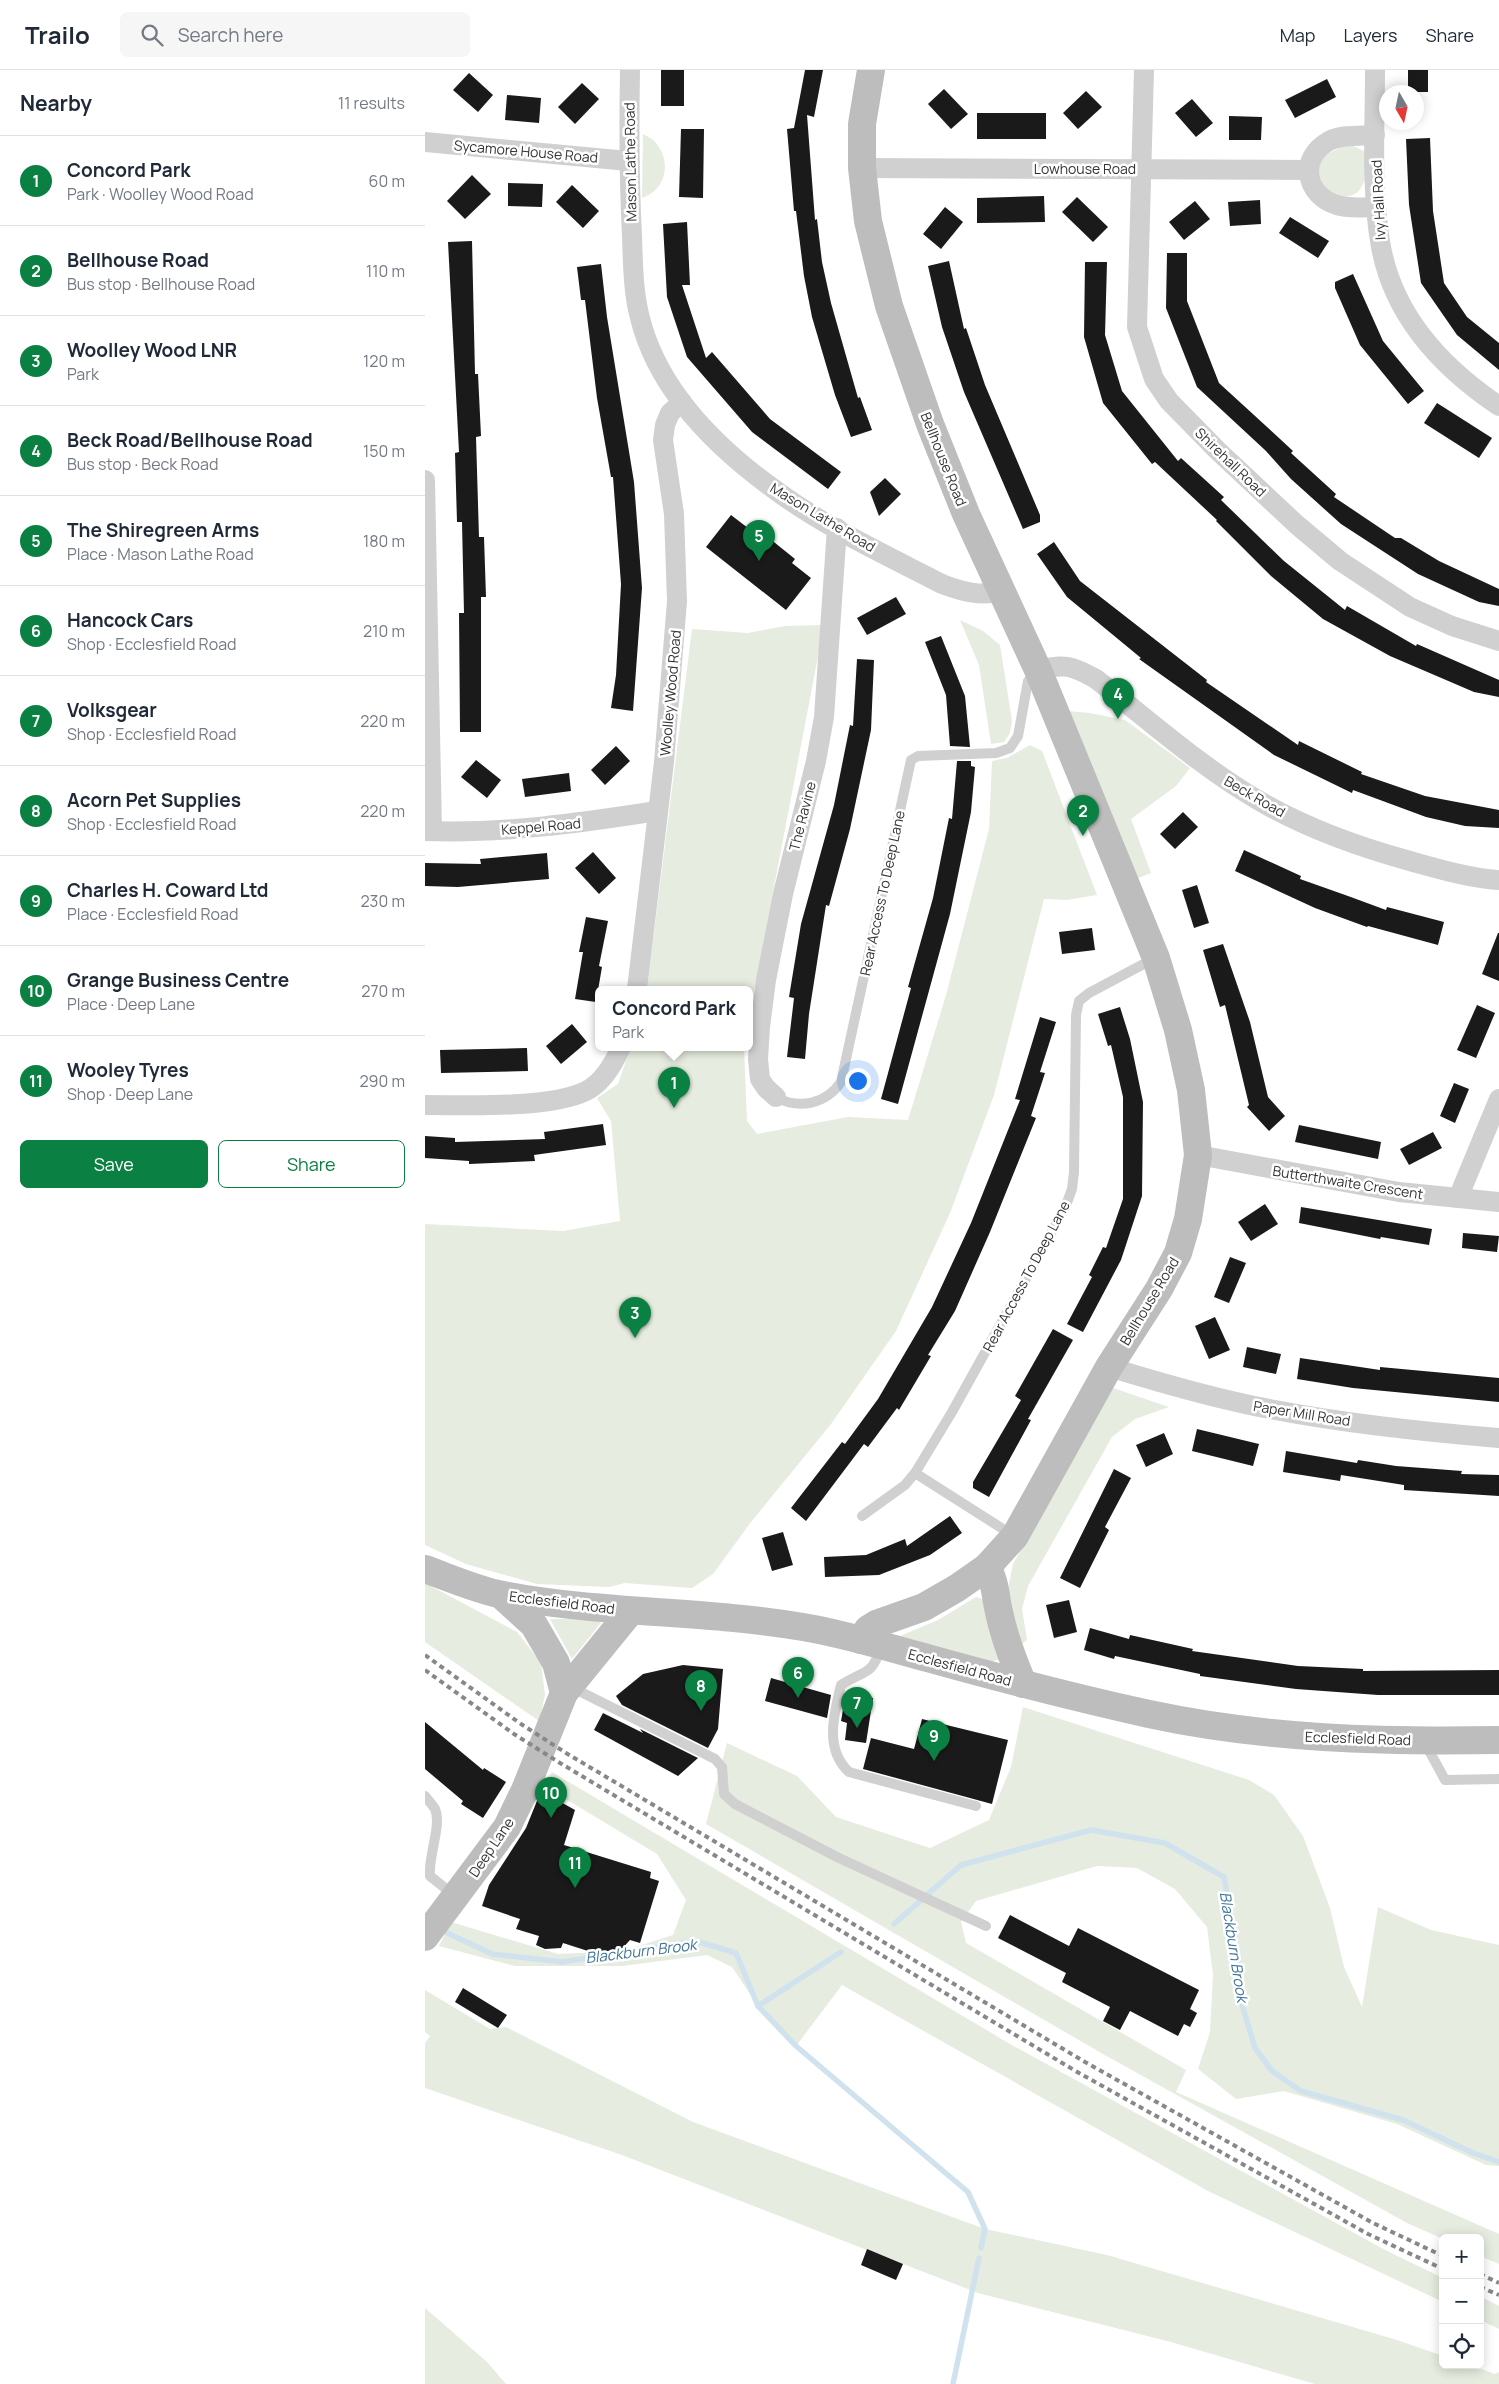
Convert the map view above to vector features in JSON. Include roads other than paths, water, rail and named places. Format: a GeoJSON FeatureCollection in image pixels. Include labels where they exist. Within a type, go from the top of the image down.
{"type":"FeatureCollection","features":[{"type":"Feature","properties":{"kind":"main road","name":"Bellhouse Road"},"geometry":{"type":"LineString","coordinates":[[871,70],[863,124],[862,168],[868,221],[889,306],[904,352],[966,514],[1038,670],[1156,958],[1178,1030],[1187,1073],[1196,1125],[1197,1155],[1188,1220],[1178,1254],[1159,1289],[1109,1368],[1015,1536],[987,1566],[957,1588],[924,1607],[876,1624],[869,1629],[871,1643]]}},
{"type":"Feature","properties":{"kind":"main road"},"geometry":{"type":"LineString","coordinates":[[987,1566],[996,1586],[998,1610],[1007,1645],[1023,1684]]}},
{"type":"Feature","properties":{"kind":"main road","name":"Ecclesfield Road"},"geometry":{"type":"LineString","coordinates":[[425,1569],[501,1595],[630,1612],[743,1618],[805,1627],[1023,1684],[1151,1714],[1213,1726],[1290,1735],[1375,1741],[1499,1740]]}},
{"type":"Feature","properties":{"kind":"main road"},"geometry":{"type":"LineString","coordinates":[[501,1595],[534,1625],[556,1663],[567,1690]]}},
{"type":"Feature","properties":{"kind":"main road","name":"Deep Lane"},"geometry":{"type":"LineString","coordinates":[[431,1928],[507,1827],[525,1790],[567,1690],[630,1612]]}},
{"type":"Feature","properties":{"kind":"street","name":"Mason Lathe Road"},"geometry":{"type":"LineString","coordinates":[[630,70],[628,161],[634,273],[640,318],[650,350],[682,402],[717,441],[755,474],[792,502],[942,584],[965,592],[985,594],[1001,592]]}},
{"type":"Feature","properties":{"kind":"street","name":"Shirehall Road"},"geometry":{"type":"LineString","coordinates":[[1144,70],[1137,327],[1154,378],[1169,401],[1224,457],[1340,562],[1410,607],[1452,626],[1499,641]]}},
{"type":"Feature","properties":{"kind":"street","name":"Ivy Hall Road"},"geometry":{"type":"LineString","coordinates":[[1375,70],[1376,207],[1380,243],[1390,280],[1406,312],[1425,343],[1471,387],[1499,406]]}},
{"type":"Feature","properties":{"kind":"street"},"geometry":{"type":"LineString","coordinates":[[1375,135],[1346,136],[1331,140],[1312,157],[1308,170],[1315,190],[1327,201],[1339,206],[1376,207]]}},
{"type":"Feature","properties":{"kind":"street","name":"Sycamore House Road"},"geometry":{"type":"LineString","coordinates":[[425,142],[628,161]]}},
{"type":"Feature","properties":{"kind":"street","name":"Lowhouse Road"},"geometry":{"type":"LineString","coordinates":[[862,168],[1308,170]]}},
{"type":"Feature","properties":{"kind":"street","name":"Woolley Wood Road"},"geometry":{"type":"LineString","coordinates":[[637,986],[664,762],[677,601],[674,514],[663,440],[665,425],[670,413],[682,402]]}},
{"type":"Feature","properties":{"kind":"street"},"geometry":{"type":"LineString","coordinates":[[425,480],[429,831]]}},
{"type":"Feature","properties":{"kind":"street","name":"The Ravine"},"geometry":{"type":"LineString","coordinates":[[776,1097],[760,1079],[758,1059],[760,1026],[766,980],[781,903],[816,761],[823,717],[837,528]]}},
{"type":"Feature","properties":{"kind":"street","name":"Beck Road"},"geometry":{"type":"LineString","coordinates":[[1038,670],[1054,666],[1073,666],[1095,679],[1217,773],[1263,803],[1321,831],[1384,854],[1437,869],[1499,880]]}},
{"type":"Feature","properties":{"kind":"street","name":"Keppel Road"},"geometry":{"type":"LineString","coordinates":[[429,831],[499,830],[573,824],[657,811]]}},
{"type":"Feature","properties":{"kind":"street"},"geometry":{"type":"LineString","coordinates":[[425,1105],[488,1105],[555,1100],[573,1096],[595,1084],[616,1059],[619,1051]]}},
{"type":"Feature","properties":{"kind":"street"},"geometry":{"type":"LineString","coordinates":[[1458,1198],[1499,1099]]}},
{"type":"Feature","properties":{"kind":"street","name":"Butterthwaite Crescent"},"geometry":{"type":"LineString","coordinates":[[1197,1155],[1373,1188],[1499,1202]]}},
{"type":"Feature","properties":{"kind":"street","name":"Paper Mill Road"},"geometry":{"type":"LineString","coordinates":[[1109,1368],[1183,1390],[1276,1410],[1433,1432],[1499,1438]]}},
{"type":"Feature","properties":{"kind":"lane","name":"Rear Access To Deep Lane"},"geometry":{"type":"LineString","coordinates":[[776,1097],[785,1102],[794,1103],[819,1101],[831,1095],[841,1082],[911,760],[918,756],[996,753],[1010,748],[1018,736],[1028,681],[1038,670]]}},
{"type":"Feature","properties":{"kind":"lane","name":"Rear Access To Deep Lane"},"geometry":{"type":"LineString","coordinates":[[862,1516],[905,1485],[915,1473],[952,1412],[1065,1208],[1072,1189],[1075,1149],[1076,1016],[1079,1001],[1089,993],[1156,958]]}},
{"type":"Feature","properties":{"kind":"lane"},"geometry":{"type":"LineString","coordinates":[[915,1473],[1015,1536]]}},
{"type":"Feature","properties":{"kind":"lane"},"geometry":{"type":"LineString","coordinates":[[871,1643],[877,1662],[865,1672],[841,1685],[833,1720],[835,1747],[840,1764],[849,1772],[976,1806]]}},
{"type":"Feature","properties":{"kind":"lane"},"geometry":{"type":"LineString","coordinates":[[567,1690],[577,1692],[715,1759],[722,1767],[723,1794],[735,1804],[839,1858],[986,1926]]}},
{"type":"Feature","properties":{"kind":"lane"},"geometry":{"type":"LineString","coordinates":[[1424,1741],[1445,1780],[1499,1778]]}},
{"type":"Feature","properties":{"kind":"lane"},"geometry":{"type":"LineString","coordinates":[[425,1796],[435,1809],[436,1834],[429,1862],[430,1876],[456,1896]]}},
{"type":"Feature","properties":{"kind":"waterway","name":"Blackburn Brook"},"geometry":{"type":"LineString","coordinates":[[894,1924],[961,1865],[1091,1830],[1165,1843],[1224,1877],[1236,1944],[1241,2001],[1255,2048],[1272,2071],[1301,2091],[1403,2120],[1473,2153],[1499,2162]]}},
{"type":"Feature","properties":{"kind":"waterway","name":"Blackburn Brook"},"geometry":{"type":"LineString","coordinates":[[439,1929],[492,1954],[562,1962],[696,1941],[736,1953],[758,2006],[841,1952]]}},
{"type":"Feature","properties":{"kind":"waterway"},"geometry":{"type":"LineString","coordinates":[[758,2006],[796,2046],[968,2192],[985,2229],[981,2248]]}},
{"type":"Feature","properties":{"kind":"waterway"},"geometry":{"type":"LineString","coordinates":[[953,2384],[979,2258]]}},
{"type":"Feature","properties":{"kind":"railway"},"geometry":{"type":"LineString","coordinates":[[425,1655],[521,1724],[566,1753],[1085,2062],[1373,2223],[1439,2254]]}},
{"type":"Feature","properties":{"kind":"railway"},"geometry":{"type":"LineString","coordinates":[[425,1670],[514,1734],[560,1763],[1079,2073],[1368,2234],[1439,2267]]}},
{"type":"Feature","properties":{"kind":"railway"},"geometry":{"type":"LineString","coordinates":[[1484,2276],[1499,2283]]}},
{"type":"Feature","properties":{"kind":"railway"},"geometry":{"type":"LineString","coordinates":[[1484,2289],[1499,2295]]}},
{"type":"Feature","properties":{"kind":"place","name":"The Shiregreen Arms"},"geometry":{"type":"Point","coordinates":[759,561]}},
{"type":"Feature","properties":{"kind":"place","name":"Beck Road/Bellhouse Road"},"geometry":{"type":"Point","coordinates":[1118,719]}},
{"type":"Feature","properties":{"kind":"place","name":"Bellhouse Road"},"geometry":{"type":"Point","coordinates":[1083,836]}},
{"type":"Feature","properties":{"kind":"place","name":"Concord Park"},"geometry":{"type":"Point","coordinates":[674,1108]}},
{"type":"Feature","properties":{"kind":"place","name":"Woolley Wood LNR"},"geometry":{"type":"Point","coordinates":[635,1338]}},
{"type":"Feature","properties":{"kind":"place","name":"Hancock Cars"},"geometry":{"type":"Point","coordinates":[798,1698]}},
{"type":"Feature","properties":{"kind":"place","name":"Acorn Pet Supplies"},"geometry":{"type":"Point","coordinates":[701,1711]}},
{"type":"Feature","properties":{"kind":"place","name":"Volksgear"},"geometry":{"type":"Point","coordinates":[857,1728]}},
{"type":"Feature","properties":{"kind":"place","name":"Charles H. Coward Ltd"},"geometry":{"type":"Point","coordinates":[934,1761]}},
{"type":"Feature","properties":{"kind":"place","name":"Grange Business Centre"},"geometry":{"type":"Point","coordinates":[551,1818]}},
{"type":"Feature","properties":{"kind":"place","name":"Wooley Tyres"},"geometry":{"type":"Point","coordinates":[575,1888]}}]}
